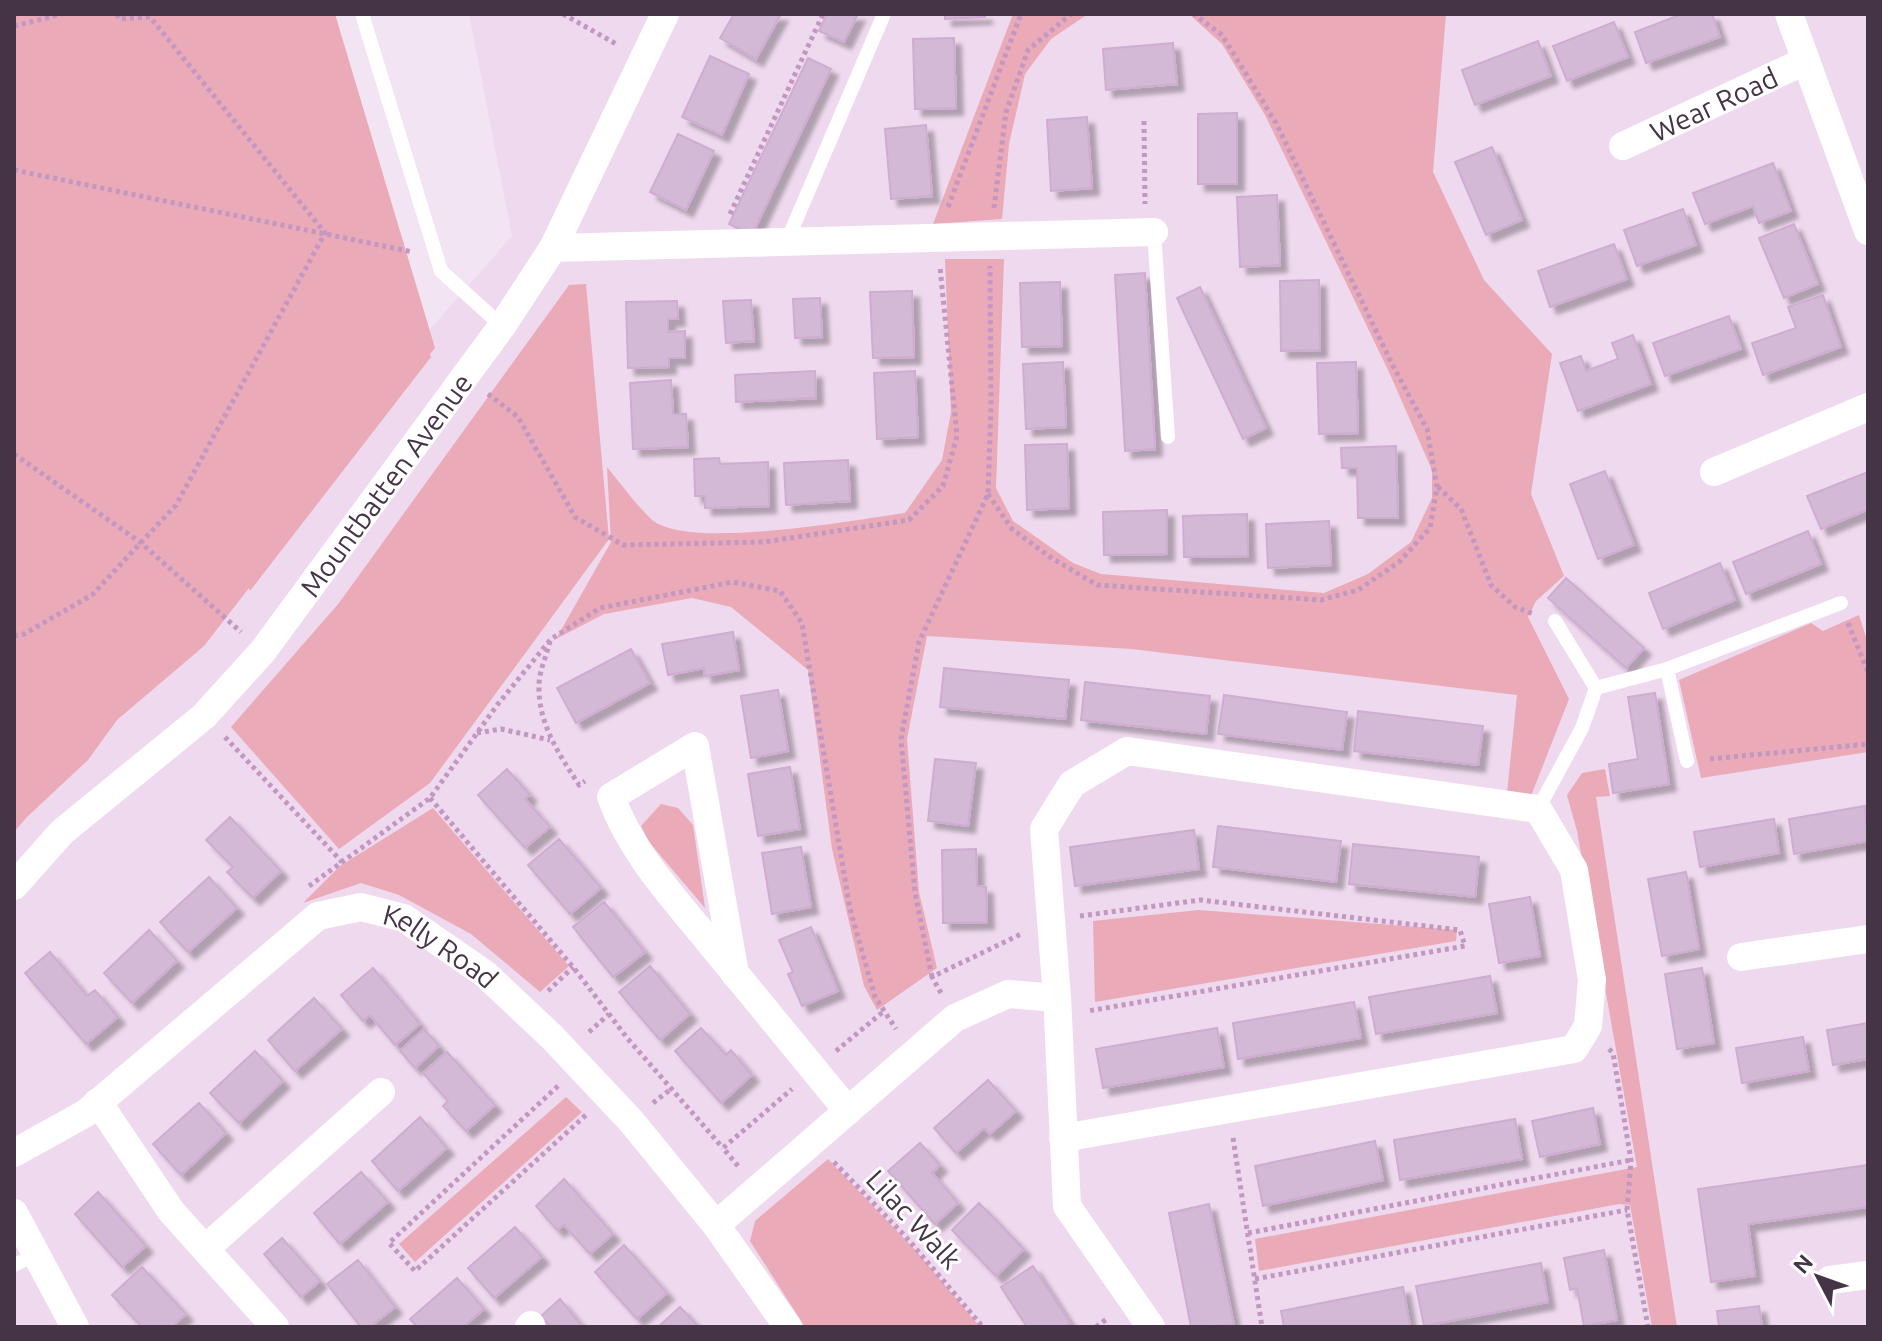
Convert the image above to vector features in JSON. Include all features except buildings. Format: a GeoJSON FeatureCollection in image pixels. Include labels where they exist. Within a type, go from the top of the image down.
{"type":"FeatureCollection","features":[{"type":"Feature","properties":{"kind":"street","name":"Mountbatten Avenue"},"geometry":{"type":"LineString","coordinates":[[14,886],[62,832],[204,716],[263,651],[502,326],[553,248],[665,14]]}},
{"type":"Feature","properties":{"kind":"street"},"geometry":{"type":"LineString","coordinates":[[1789,14],[1868,231]]}},
{"type":"Feature","properties":{"kind":"street","name":"Wear Road"},"geometry":{"type":"LineString","coordinates":[[1623,146],[1805,61]]}},
{"type":"Feature","properties":{"kind":"street"},"geometry":{"type":"LineString","coordinates":[[553,248],[1150,232]]}},
{"type":"Feature","properties":{"kind":"street"},"geometry":{"type":"LineString","coordinates":[[1714,472],[1868,407]]}},
{"type":"Feature","properties":{"kind":"street"},"geometry":{"type":"LineString","coordinates":[[735,974],[695,746],[611,797],[621,825],[647,866],[735,974],[848,1111]]}},
{"type":"Feature","properties":{"kind":"street"},"geometry":{"type":"LineString","coordinates":[[1063,1138],[1574,1049],[1588,1026],[1592,980],[1574,870],[1538,809],[1127,751],[1072,784],[1044,829],[1058,1007],[1063,1138],[1067,1206],[1151,1327]]}},
{"type":"Feature","properties":{"kind":"street","name":"Kelly Road"},"geometry":{"type":"LineString","coordinates":[[14,1153],[86,1113],[318,916],[361,907],[404,918],[485,974],[631,1121],[716,1225],[788,1327]]}},
{"type":"Feature","properties":{"kind":"street"},"geometry":{"type":"LineString","coordinates":[[1741,957],[1868,939]]}},
{"type":"Feature","properties":{"kind":"street"},"geometry":{"type":"LineString","coordinates":[[716,1225],[955,1018],[1008,994],[1058,1007]]}},
{"type":"Feature","properties":{"kind":"street"},"geometry":{"type":"LineString","coordinates":[[205,1249],[381,1092]]}},
{"type":"Feature","properties":{"kind":"street"},"geometry":{"type":"LineString","coordinates":[[98,1102],[171,1211],[275,1327]]}},
{"type":"Feature","properties":{"kind":"street"},"geometry":{"type":"LineString","coordinates":[[14,1213],[25,1260],[75,1327]]}},
{"type":"Feature","properties":{"kind":"street"},"geometry":{"type":"LineString","coordinates":[[1830,1280],[1868,1275]]}},
{"type":"Feature","properties":{"kind":"lane"},"geometry":{"type":"LineString","coordinates":[[362,14],[441,271],[502,326]]}},
{"type":"Feature","properties":{"kind":"lane"},"geometry":{"type":"LineString","coordinates":[[787,241],[884,14]]}},
{"type":"Feature","properties":{"kind":"lane"},"geometry":{"type":"LineString","coordinates":[[1150,232],[1168,437]]}},
{"type":"Feature","properties":{"kind":"lane"},"geometry":{"type":"LineString","coordinates":[[1596,688],[1667,669],[1840,604]]}},
{"type":"Feature","properties":{"kind":"lane"},"geometry":{"type":"LineString","coordinates":[[1555,621],[1596,688]]}},
{"type":"Feature","properties":{"kind":"lane"},"geometry":{"type":"LineString","coordinates":[[1667,669],[1687,761]]}},
{"type":"Feature","properties":{"kind":"lane"},"geometry":{"type":"LineString","coordinates":[[1538,809],[1582,728],[1596,688]]}},
{"type":"Feature","properties":{"kind":"path"},"geometry":{"type":"LineString","coordinates":[[14,26],[62,14]]}},
{"type":"Feature","properties":{"kind":"path"},"geometry":{"type":"LineString","coordinates":[[117,14],[119,19],[150,17],[325,233]]}},
{"type":"Feature","properties":{"kind":"path"},"geometry":{"type":"LineString","coordinates":[[563,14],[643,59]]}},
{"type":"Feature","properties":{"kind":"path"},"geometry":{"type":"LineString","coordinates":[[716,243],[823,14]]}},
{"type":"Feature","properties":{"kind":"path"},"geometry":{"type":"LineString","coordinates":[[465,376],[518,417],[575,517],[623,545],[764,542],[909,520],[943,486],[957,436],[937,237],[1021,14]]}},
{"type":"Feature","properties":{"kind":"path"},"geometry":{"type":"LineString","coordinates":[[955,1018],[932,977],[915,893],[901,739],[919,642],[988,494],[991,407],[989,236],[1006,112],[1028,50],[1071,14]]}},
{"type":"Feature","properties":{"kind":"path"},"geometry":{"type":"LineString","coordinates":[[988,494],[1012,529],[1050,557],[1097,585],[1321,600],[1358,590],[1399,562],[1430,528],[1437,487],[1427,429],[1393,366],[1276,123],[1222,35],[1194,14]]}},
{"type":"Feature","properties":{"kind":"path"},"geometry":{"type":"LineString","coordinates":[[1144,121],[1150,232]]}},
{"type":"Feature","properties":{"kind":"path"},"geometry":{"type":"LineString","coordinates":[[14,170],[412,251],[438,262]]}},
{"type":"Feature","properties":{"kind":"path"},"geometry":{"type":"LineString","coordinates":[[14,636],[24,634],[92,595],[176,505],[325,233]]}},
{"type":"Feature","properties":{"kind":"path"},"geometry":{"type":"LineString","coordinates":[[14,454],[140,542],[263,651]]}},
{"type":"Feature","properties":{"kind":"path"},"geometry":{"type":"LineString","coordinates":[[1437,487],[1461,509],[1491,585],[1515,607],[1555,621]]}},
{"type":"Feature","properties":{"kind":"path"},"geometry":{"type":"LineString","coordinates":[[1840,604],[1868,672]]}},
{"type":"Feature","properties":{"kind":"path"},"geometry":{"type":"LineString","coordinates":[[551,639],[539,683],[541,708],[550,740],[579,785],[597,774],[611,797]]}},
{"type":"Feature","properties":{"kind":"path"},"geometry":{"type":"LineString","coordinates":[[204,716],[342,862]]}},
{"type":"Feature","properties":{"kind":"path"},"geometry":{"type":"LineString","coordinates":[[477,733],[501,729],[550,740]]}},
{"type":"Feature","properties":{"kind":"path"},"geometry":{"type":"LineString","coordinates":[[1687,761],[1868,744]]}},
{"type":"Feature","properties":{"kind":"path"},"geometry":{"type":"LineString","coordinates":[[430,798],[573,967],[628,1039],[757,1189]]}},
{"type":"Feature","properties":{"kind":"path"},"geometry":{"type":"LineString","coordinates":[[932,977],[1051,919],[1200,900],[1460,930],[1465,946],[1058,1007]]}},
{"type":"Feature","properties":{"kind":"path"},"geometry":{"type":"LineString","coordinates":[[723,1148],[884,1011]]}},
{"type":"Feature","properties":{"kind":"path"},"geometry":{"type":"LineString","coordinates":[[1588,1026],[1613,1053],[1631,1160],[1627,1210],[1648,1327]]}},
{"type":"Feature","properties":{"kind":"path"},"geometry":{"type":"LineString","coordinates":[[579,1067],[389,1243],[397,1253],[415,1271],[607,1096]]}},
{"type":"Feature","properties":{"kind":"path"},"geometry":{"type":"LineString","coordinates":[[1228,1109],[1262,1327]]}},
{"type":"Feature","properties":{"kind":"path","name":"Lilac Walk"},"geometry":{"type":"LineString","coordinates":[[813,1140],[906,1237],[983,1327]]}},
{"type":"Feature","properties":{"kind":"path"},"geometry":{"type":"LineString","coordinates":[[1248,1233],[1631,1160]]}},
{"type":"Feature","properties":{"kind":"path"},"geometry":{"type":"LineString","coordinates":[[1255,1279],[1627,1210]]}},
{"type":"Feature","properties":{"kind":"shaded area"},"geometry":{"type":"Polygon","coordinates":[[[14,14],[335,14],[435,348],[250,591],[249,588],[204,646],[117,720],[88,760],[14,832],[14,14]]]}},
{"type":"Feature","properties":{"kind":"shaded area"},"geometry":{"type":"Polygon","coordinates":[[[469,14],[1868,14],[1868,1327],[14,1327],[14,802],[512,236],[469,14]]]}},
{"type":"Feature","properties":{"kind":"shaded area"},"geometry":{"type":"Polygon","coordinates":[[[1013,14],[1093,14],[1051,39],[1025,74],[1009,144],[1002,219],[933,224],[1013,14]]]}},
{"type":"Feature","properties":{"kind":"shaded area"},"geometry":{"type":"Polygon","coordinates":[[[1189,14],[1446,14],[1433,172],[1484,280],[1552,354],[1531,494],[1564,576],[1536,601],[1528,617],[1569,699],[1531,796],[1507,793],[1517,695],[1131,649],[927,636],[907,739],[919,892],[937,968],[877,1010],[864,986],[832,849],[808,670],[731,607],[692,598],[604,614],[556,639],[611,542],[607,467],[650,518],[675,530],[739,533],[905,513],[942,460],[951,412],[945,259],[1004,259],[996,488],[1013,521],[1073,563],[1101,574],[1324,593],[1368,574],[1411,542],[1432,498],[1432,470],[1389,372],[1265,115],[1222,44],[1189,14]]]}},
{"type":"Feature","properties":{"kind":"shaded area"},"geometry":{"type":"Polygon","coordinates":[[[586,284],[609,539],[430,783],[339,849],[231,727],[339,603],[569,285],[586,284]]]}},
{"type":"Feature","properties":{"kind":"shaded area"},"geometry":{"type":"Polygon","coordinates":[[[1859,615],[1868,643],[1868,752],[1701,778],[1679,680],[1811,623],[1823,631],[1859,615]]]}},
{"type":"Feature","properties":{"kind":"shaded area"},"geometry":{"type":"Polygon","coordinates":[[[1605,769],[1610,796],[1596,797],[1677,1327],[1652,1327],[1630,1205],[1619,1204],[1259,1271],[1255,1239],[1637,1167],[1577,831],[1567,795],[1582,773],[1605,769]]]}},
{"type":"Feature","properties":{"kind":"shaded area"},"geometry":{"type":"Polygon","coordinates":[[[661,804],[678,808],[693,825],[705,908],[649,842],[641,826],[661,804]]]}},
{"type":"Feature","properties":{"kind":"shaded area"},"geometry":{"type":"Polygon","coordinates":[[[433,808],[569,966],[540,992],[471,934],[399,895],[361,883],[303,903],[340,866],[433,808]]]}},
{"type":"Feature","properties":{"kind":"shaded area"},"geometry":{"type":"Polygon","coordinates":[[[1199,910],[1457,930],[1456,941],[1095,1002],[1093,921],[1199,910]]]}},
{"type":"Feature","properties":{"kind":"shaded area"},"geometry":{"type":"Polygon","coordinates":[[[566,1097],[582,1112],[415,1262],[399,1244],[566,1097]]]}},
{"type":"Feature","properties":{"kind":"shaded area"},"geometry":{"type":"Polygon","coordinates":[[[828,1159],[917,1252],[980,1327],[805,1327],[750,1241],[755,1221],[828,1159]]]}}]}
